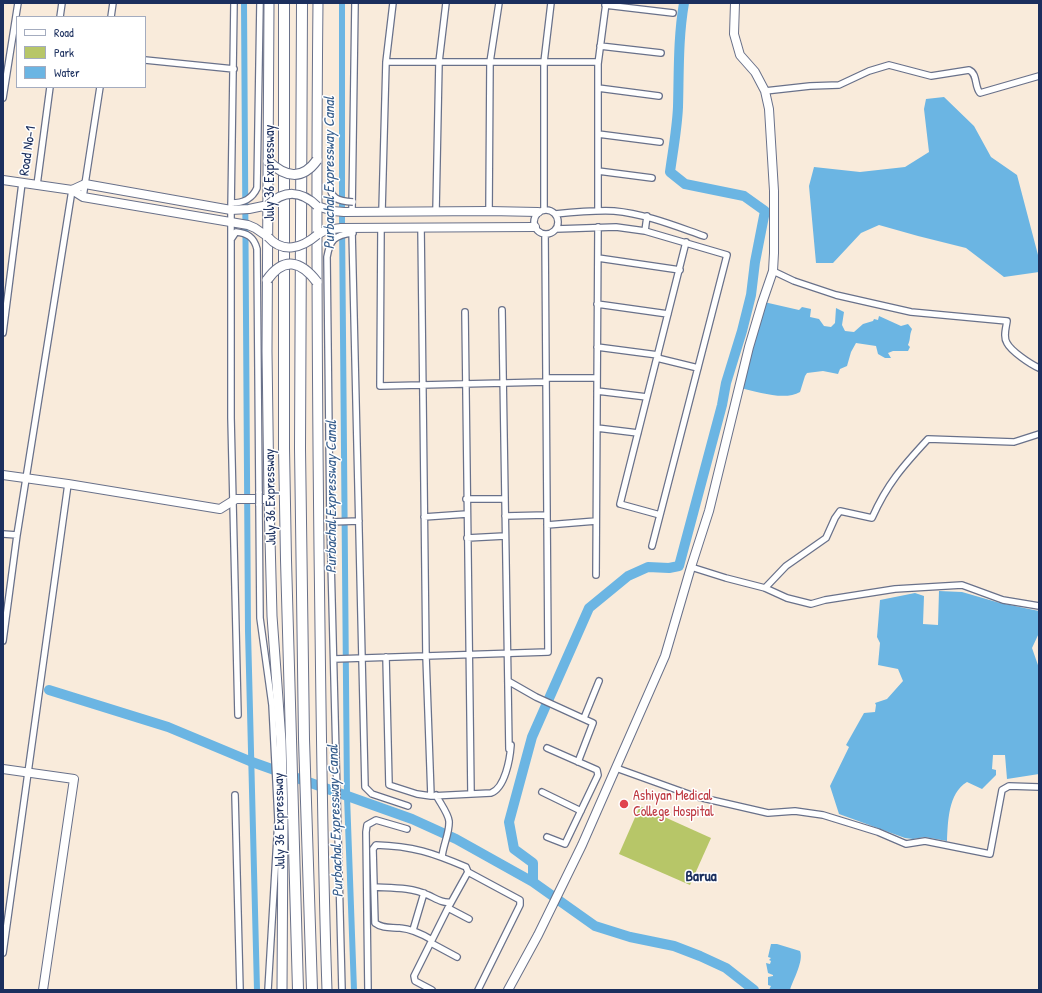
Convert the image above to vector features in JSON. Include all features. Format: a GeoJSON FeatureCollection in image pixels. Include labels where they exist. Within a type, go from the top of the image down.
{"type":"FeatureCollection","features":[{"type":"Feature","properties":{"kind":"highway","name":"July 36 Expressway"},"geometry":{"type":"LineString","coordinates":[[284,3],[284,448],[298,990]]}},
{"type":"Feature","properties":{"kind":"highway","name":"July 36 Expressway"},"geometry":{"type":"LineString","coordinates":[[302,3],[300,448],[304,739],[312,990]]}},
{"type":"Feature","properties":{"kind":"main road"},"geometry":{"type":"LineString","coordinates":[[269,3],[267,280],[268,499],[281,819],[282,990]]}},
{"type":"Feature","properties":{"kind":"main road"},"geometry":{"type":"LineString","coordinates":[[318,3],[317,346],[321,737],[327,990]]}},
{"type":"Feature","properties":{"kind":"main road"},"geometry":{"type":"LineString","coordinates":[[268,161],[280,170],[295,175],[307,171],[313,167],[317,160]]}},
{"type":"Feature","properties":{"kind":"main road"},"geometry":{"type":"LineString","coordinates":[[267,280],[275,270],[294,264],[303,266],[317,282]]}},
{"type":"Feature","properties":{"kind":"street"},"geometry":{"type":"LineString","coordinates":[[3,98],[18,3]]}},
{"type":"Feature","properties":{"kind":"street"},"geometry":{"type":"LineString","coordinates":[[60,16],[62,3]]}},
{"type":"Feature","properties":{"kind":"street"},"geometry":{"type":"LineString","coordinates":[[111,16],[113,3]]}},
{"type":"Feature","properties":{"kind":"street"},"geometry":{"type":"LineString","coordinates":[[234,3],[231,238],[238,714]]}},
{"type":"Feature","properties":{"kind":"street"},"geometry":{"type":"LineString","coordinates":[[231,206],[250,198],[257,188],[260,3]]}},
{"type":"Feature","properties":{"kind":"street"},"geometry":{"type":"LineString","coordinates":[[352,211],[355,3]]}},
{"type":"Feature","properties":{"kind":"street"},"geometry":{"type":"LineString","coordinates":[[382,211],[386,62],[393,3]]}},
{"type":"Feature","properties":{"kind":"street"},"geometry":{"type":"LineString","coordinates":[[436,211],[439,62],[446,3]]}},
{"type":"Feature","properties":{"kind":"street"},"geometry":{"type":"LineString","coordinates":[[489,211],[490,62],[498,3]]}},
{"type":"Feature","properties":{"kind":"street"},"geometry":{"type":"LineString","coordinates":[[72,190],[85,184],[249,209],[268,205],[277,197],[296,193],[306,197],[317,206],[333,211],[541,211],[550,210],[555,214],[558,222],[556,229],[552,233],[545,234],[539,232],[535,227],[534,221],[541,211],[544,62],[551,3]]}},
{"type":"Feature","properties":{"kind":"street"},"geometry":{"type":"LineString","coordinates":[[508,990],[538,935],[569,872],[665,656],[709,511],[748,348],[773,271],[774,191],[768,109],[764,91],[756,72],[740,55],[734,34],[735,3]]}},
{"type":"Feature","properties":{"kind":"street"},"geometry":{"type":"LineString","coordinates":[[598,211],[598,62],[606,4],[673,13]]}},
{"type":"Feature","properties":{"kind":"street"},"geometry":{"type":"LineString","coordinates":[[600,46],[660,53]]}},
{"type":"Feature","properties":{"kind":"street"},"geometry":{"type":"LineString","coordinates":[[146,60],[234,69]]}},
{"type":"Feature","properties":{"kind":"street"},"geometry":{"type":"LineString","coordinates":[[386,62],[598,62]]}},
{"type":"Feature","properties":{"kind":"street"},"geometry":{"type":"LineString","coordinates":[[764,91],[810,86],[839,85],[869,71],[889,64],[931,76],[969,70],[974,73],[977,89],[980,93],[1039,76]]}},
{"type":"Feature","properties":{"kind":"street","name":"Road No-1"},"geometry":{"type":"LineString","coordinates":[[3,180],[37,185],[50,88]]}},
{"type":"Feature","properties":{"kind":"street"},"geometry":{"type":"LineString","coordinates":[[83,197],[100,88]]}},
{"type":"Feature","properties":{"kind":"street"},"geometry":{"type":"LineString","coordinates":[[598,88],[659,96]]}},
{"type":"Feature","properties":{"kind":"street"},"geometry":{"type":"LineString","coordinates":[[598,134],[660,142]]}},
{"type":"Feature","properties":{"kind":"street"},"geometry":{"type":"LineString","coordinates":[[598,171],[652,178]]}},
{"type":"Feature","properties":{"kind":"street"},"geometry":{"type":"LineString","coordinates":[[3,333],[22,183]]}},
{"type":"Feature","properties":{"kind":"street"},"geometry":{"type":"LineString","coordinates":[[329,183],[330,193],[335,198],[344,202],[353,202]]}},
{"type":"Feature","properties":{"kind":"street"},"geometry":{"type":"LineString","coordinates":[[37,185],[72,190],[83,197],[232,224],[248,225],[255,228],[276,244],[292,247],[303,245],[326,230],[332,229],[352,231],[381,228],[421,227],[535,227]]}},
{"type":"Feature","properties":{"kind":"street"},"geometry":{"type":"LineString","coordinates":[[3,641],[17,536],[72,190]]}},
{"type":"Feature","properties":{"kind":"street"},"geometry":{"type":"LineString","coordinates":[[555,214],[616,211],[647,216],[704,236]]}},
{"type":"Feature","properties":{"kind":"street"},"geometry":{"type":"LineString","coordinates":[[645,230],[647,216]]}},
{"type":"Feature","properties":{"kind":"street"},"geometry":{"type":"LineString","coordinates":[[421,227],[426,656],[433,796],[446,813],[449,821],[442,857]]}},
{"type":"Feature","properties":{"kind":"street"},"geometry":{"type":"LineString","coordinates":[[596,575],[598,227]]}},
{"type":"Feature","properties":{"kind":"street"},"geometry":{"type":"LineString","coordinates":[[556,229],[616,227],[645,230],[727,255],[652,546]]}},
{"type":"Feature","properties":{"kind":"street"},"geometry":{"type":"LineString","coordinates":[[381,228],[380,386],[503,383],[597,378]]}},
{"type":"Feature","properties":{"kind":"street"},"geometry":{"type":"LineString","coordinates":[[342,990],[330,522],[328,257],[330,245],[334,239],[352,231]]}},
{"type":"Feature","properties":{"kind":"street"},"geometry":{"type":"LineString","coordinates":[[352,231],[365,787],[372,794],[408,806]]}},
{"type":"Feature","properties":{"kind":"street"},"geometry":{"type":"LineString","coordinates":[[231,238],[236,232],[242,232],[248,235],[255,243],[257,249],[260,618],[277,742]]}},
{"type":"Feature","properties":{"kind":"street"},"geometry":{"type":"LineString","coordinates":[[334,659],[548,652],[545,234]]}},
{"type":"Feature","properties":{"kind":"street"},"geometry":{"type":"LineString","coordinates":[[660,515],[620,504],[686,242]]}},
{"type":"Feature","properties":{"kind":"street"},"geometry":{"type":"LineString","coordinates":[[598,258],[680,270]]}},
{"type":"Feature","properties":{"kind":"street"},"geometry":{"type":"LineString","coordinates":[[773,271],[794,281],[836,295],[911,312],[1007,321],[1005,334],[1006,343],[1021,357],[1039,368]]}},
{"type":"Feature","properties":{"kind":"street"},"geometry":{"type":"LineString","coordinates":[[597,304],[668,314]]}},
{"type":"Feature","properties":{"kind":"street"},"geometry":{"type":"LineString","coordinates":[[386,658],[389,785],[417,794],[433,796],[491,793],[496,791],[500,786],[509,763],[511,746],[505,516],[502,310]]}},
{"type":"Feature","properties":{"kind":"street"},"geometry":{"type":"LineString","coordinates":[[465,312],[466,500],[471,793]]}},
{"type":"Feature","properties":{"kind":"street"},"geometry":{"type":"LineString","coordinates":[[597,347],[658,357],[698,368]]}},
{"type":"Feature","properties":{"kind":"street"},"geometry":{"type":"LineString","coordinates":[[597,391],[647,397]]}},
{"type":"Feature","properties":{"kind":"street"},"geometry":{"type":"LineString","coordinates":[[597,428],[638,433]]}},
{"type":"Feature","properties":{"kind":"street"},"geometry":{"type":"LineString","coordinates":[[765,588],[786,566],[826,538],[835,518],[840,511],[872,518],[888,486],[899,471],[928,439],[1014,442],[1039,434]]}},
{"type":"Feature","properties":{"kind":"street"},"geometry":{"type":"LineString","coordinates":[[3,475],[220,508],[234,500],[259,498],[268,499]]}},
{"type":"Feature","properties":{"kind":"street"},"geometry":{"type":"LineString","coordinates":[[3,953],[68,484]]}},
{"type":"Feature","properties":{"kind":"street"},"geometry":{"type":"LineString","coordinates":[[466,500],[505,499]]}},
{"type":"Feature","properties":{"kind":"street"},"geometry":{"type":"LineString","coordinates":[[424,517],[467,514]]}},
{"type":"Feature","properties":{"kind":"street"},"geometry":{"type":"LineString","coordinates":[[505,516],[547,515]]}},
{"type":"Feature","properties":{"kind":"street"},"geometry":{"type":"LineString","coordinates":[[548,525],[596,521]]}},
{"type":"Feature","properties":{"kind":"street"},"geometry":{"type":"LineString","coordinates":[[330,522],[359,522]]}},
{"type":"Feature","properties":{"kind":"street"},"geometry":{"type":"LineString","coordinates":[[3,534],[17,536]]}},
{"type":"Feature","properties":{"kind":"street"},"geometry":{"type":"LineString","coordinates":[[467,538],[506,536]]}},
{"type":"Feature","properties":{"kind":"street"},"geometry":{"type":"LineString","coordinates":[[691,567],[765,588],[787,598],[811,604],[825,600],[895,589],[962,586],[1003,600],[1039,606]]}},
{"type":"Feature","properties":{"kind":"street"},"geometry":{"type":"LineString","coordinates":[[508,749],[509,654]]}},
{"type":"Feature","properties":{"kind":"street"},"geometry":{"type":"LineString","coordinates":[[508,681],[536,697],[592,722],[578,762]]}},
{"type":"Feature","properties":{"kind":"street"},"geometry":{"type":"LineString","coordinates":[[584,718],[599,682]]}},
{"type":"Feature","properties":{"kind":"street"},"geometry":{"type":"LineString","coordinates":[[547,748],[597,770],[598,772],[566,844],[547,837]]}},
{"type":"Feature","properties":{"kind":"street"},"geometry":{"type":"LineString","coordinates":[[616,768],[662,786],[694,796],[768,813],[795,811],[823,815],[878,832],[906,844],[925,841],[990,854],[1002,790],[1009,786],[1039,787]]}},
{"type":"Feature","properties":{"kind":"street"},"geometry":{"type":"LineString","coordinates":[[3,769],[74,779],[43,990]]}},
{"type":"Feature","properties":{"kind":"street"},"geometry":{"type":"LineString","coordinates":[[542,792],[581,811]]}},
{"type":"Feature","properties":{"kind":"street"},"geometry":{"type":"LineString","coordinates":[[235,795],[240,990]]}},
{"type":"Feature","properties":{"kind":"street"},"geometry":{"type":"LineString","coordinates":[[335,811],[342,990]]}},
{"type":"Feature","properties":{"kind":"street"},"geometry":{"type":"LineString","coordinates":[[268,990],[281,819]]}},
{"type":"Feature","properties":{"kind":"street"},"geometry":{"type":"LineString","coordinates":[[368,990],[367,825],[376,820],[407,829]]}},
{"type":"Feature","properties":{"kind":"street"},"geometry":{"type":"LineString","coordinates":[[457,957],[413,930],[383,927],[375,923],[373,849],[376,845],[417,849],[442,857],[466,867],[468,872],[520,900],[520,905],[478,990]]}},
{"type":"Feature","properties":{"kind":"street"},"geometry":{"type":"LineString","coordinates":[[432,990],[415,981],[414,976],[451,902],[468,872]]}},
{"type":"Feature","properties":{"kind":"street"},"geometry":{"type":"LineString","coordinates":[[374,887],[410,889],[424,893],[447,903],[451,902]]}},
{"type":"Feature","properties":{"kind":"street"},"geometry":{"type":"LineString","coordinates":[[413,930],[424,893]]}},
{"type":"Feature","properties":{"kind":"street"},"geometry":{"type":"LineString","coordinates":[[448,908],[469,919]]}},
{"type":"Feature","properties":{"kind":"green space"},"geometry":{"type":"Polygon","coordinates":[[[640,806],[711,838],[690,885],[619,854],[640,806]]]}},
{"type":"Feature","properties":{"kind":"water"},"geometry":{"type":"Polygon","coordinates":[[[944,97],[974,126],[991,157],[1017,175],[1038,255],[1039,272],[1004,277],[966,248],[879,225],[861,233],[833,263],[816,263],[809,186],[814,167],[860,172],[905,167],[929,152],[924,109],[926,99],[944,97]]]}},
{"type":"Feature","properties":{"kind":"water"},"geometry":{"type":"Polygon","coordinates":[[[764,302],[799,310],[802,307],[811,309],[810,317],[819,319],[824,326],[831,327],[835,323],[836,308],[844,312],[842,325],[845,331],[854,332],[863,324],[873,321],[874,319],[878,320],[879,316],[901,326],[908,324],[912,329],[908,345],[910,347],[908,351],[893,351],[888,353],[891,358],[885,358],[878,354],[876,346],[856,343],[851,352],[847,366],[840,369],[838,374],[823,371],[807,373],[800,392],[794,395],[771,395],[741,388],[764,302]]]}},
{"type":"Feature","properties":{"kind":"water"},"geometry":{"type":"Polygon","coordinates":[[[939,591],[962,592],[1000,603],[1039,611],[1039,633],[1032,648],[1039,668],[1039,774],[1007,779],[1005,755],[993,755],[992,769],[996,770],[996,775],[982,789],[967,782],[956,793],[950,808],[947,841],[925,837],[913,839],[905,838],[839,814],[830,786],[849,747],[846,745],[864,713],[875,712],[875,703],[887,699],[903,681],[898,669],[878,665],[880,643],[877,637],[880,600],[915,593],[924,596],[923,624],[938,625],[939,591]]]}},
{"type":"Feature","properties":{"kind":"water"},"geometry":{"type":"Polygon","coordinates":[[[771,944],[777,944],[800,951],[801,960],[790,990],[769,990],[771,986],[768,985],[768,977],[773,975],[768,973],[766,963],[770,964],[771,961],[769,960],[771,958],[768,957],[771,944]]]}},
{"type":"Feature","properties":{"kind":"waterway","name":"Purbachal Expressway Canal"},"geometry":{"type":"LineString","coordinates":[[244,3],[248,631],[257,990]]}},
{"type":"Feature","properties":{"kind":"waterway","name":"Purbachal Expressway Canal"},"geometry":{"type":"LineString","coordinates":[[342,3],[342,220],[347,796],[354,990]]}},
{"type":"Feature","properties":{"kind":"waterway"},"geometry":{"type":"LineString","coordinates":[[533,882],[533,863],[514,849],[509,822],[532,737],[589,608],[628,576],[648,567],[669,568],[679,566],[722,405],[726,383],[751,295],[755,262],[765,211],[744,196],[685,184],[670,172],[676,131],[680,42],[684,3]]}},
{"type":"Feature","properties":{"kind":"waterway"},"geometry":{"type":"LineString","coordinates":[[49,690],[168,727],[252,762],[412,819],[456,839],[533,882],[595,926],[630,937],[674,946],[700,956],[726,968],[754,990]]}},
{"type":"Feature","properties":{"kind":"place","name":"Ashiyan Medical College Hospital"},"geometry":{"type":"Point","coordinates":[624,804]}},
{"type":"Feature","properties":{"kind":"district","name":"Barua"},"geometry":{"type":"Point","coordinates":[701,877]}}]}
